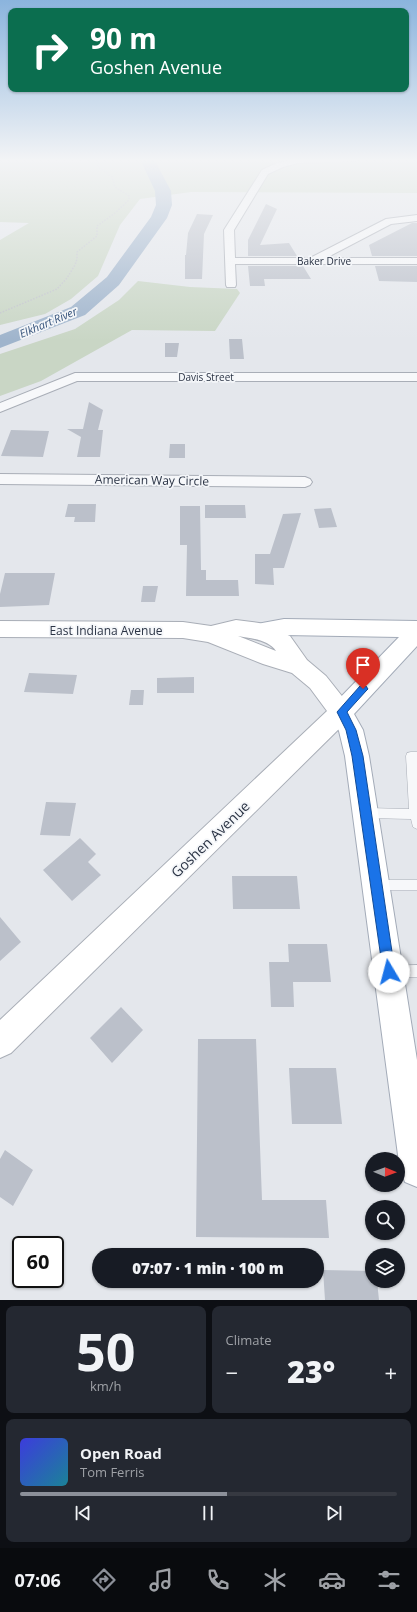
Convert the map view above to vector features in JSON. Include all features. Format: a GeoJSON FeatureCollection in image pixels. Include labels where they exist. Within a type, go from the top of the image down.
{"type":"FeatureCollection","features":[{"type":"Feature","properties":{"kind":"street"},"geometry":{"type":"LineString","coordinates":[[231,285],[230,230],[236,220]]}},
{"type":"Feature","properties":{"kind":"street"},"geometry":{"type":"LineString","coordinates":[[311,261],[389,221],[401,220]]}},
{"type":"Feature","properties":{"kind":"street","name":"Baker Drive"},"geometry":{"type":"LineString","coordinates":[[231,261],[417,261]]}},
{"type":"Feature","properties":{"kind":"street","name":"Davis Street"},"geometry":{"type":"LineString","coordinates":[[0,408],[75,377],[417,377]]}},
{"type":"Feature","properties":{"kind":"street","name":"American Way Circle"},"geometry":{"type":"LineString","coordinates":[[0,479],[305,482]]}},
{"type":"Feature","properties":{"kind":"street"},"geometry":{"type":"LineString","coordinates":[[259,631],[284,627],[417,628]]}},
{"type":"Feature","properties":{"kind":"street","name":"East Indiana Avenue"},"geometry":{"type":"LineString","coordinates":[[211,634],[236,628],[259,631],[282,642],[299,666],[318,682],[341,712],[351,730],[358,756],[417,1168]]}},
{"type":"Feature","properties":{"kind":"street","name":"East Indiana Avenue"},"geometry":{"type":"LineString","coordinates":[[0,629],[183,630],[211,634],[271,658],[299,666]]}},
{"type":"Feature","properties":{"kind":"street","name":"Goshen Avenue"},"geometry":{"type":"LineString","coordinates":[[0,1042],[341,712],[417,632]]}},
{"type":"Feature","properties":{"kind":"lane"},"geometry":{"type":"LineString","coordinates":[[366,813],[416,819],[411,756],[417,756]]}},
{"type":"Feature","properties":{"kind":"lane"},"geometry":{"type":"LineString","coordinates":[[377,885],[417,885]]}},
{"type":"Feature","properties":{"kind":"lane"},"geometry":{"type":"LineString","coordinates":[[389,972],[417,971]]}},
{"type":"Feature","properties":{"kind":"path"},"geometry":{"type":"LineString","coordinates":[[0,313],[49,294],[62,286],[68,279],[78,259],[76,252],[95,238],[98,234],[97,226],[106,220]]}},
{"type":"Feature","properties":{"kind":"green space"},"geometry":{"type":"Polygon","coordinates":[[[0,220],[124,220],[120,225],[98,276],[71,299],[45,314],[0,325],[0,240],[29,223],[0,222],[0,220]]]}},
{"type":"Feature","properties":{"kind":"green space"},"geometry":{"type":"Polygon","coordinates":[[[138,281],[190,287],[237,289],[240,293],[215,331],[132,330],[41,381],[0,396],[0,354],[75,329],[119,300],[138,281]]]}},
{"type":"Feature","properties":{"kind":"building"},"geometry":{"type":"Polygon","coordinates":[[[194,220],[211,220],[204,234],[202,279],[185,279],[185,255],[188,233],[194,220]]]}},
{"type":"Feature","properties":{"kind":"building"},"geometry":{"type":"Polygon","coordinates":[[[258,220],[272,220],[260,245],[289,243],[297,256],[248,256],[248,240],[258,220]]]}},
{"type":"Feature","properties":{"kind":"building"},"geometry":{"type":"Polygon","coordinates":[[[412,223],[417,223],[417,256],[372,256],[369,245],[412,223]]]}},
{"type":"Feature","properties":{"kind":"building"},"geometry":{"type":"Polygon","coordinates":[[[248,266],[303,266],[311,279],[264,279],[265,286],[250,286],[248,266]]]}},
{"type":"Feature","properties":{"kind":"building"},"geometry":{"type":"Polygon","coordinates":[[[375,266],[417,266],[417,282],[379,281],[375,266]]]}},
{"type":"Feature","properties":{"kind":"building"},"geometry":{"type":"Polygon","coordinates":[[[229,339],[242,339],[244,359],[230,359],[229,339]]]}},
{"type":"Feature","properties":{"kind":"building"},"geometry":{"type":"Polygon","coordinates":[[[165,343],[179,343],[177,357],[165,357],[165,343]]]}},
{"type":"Feature","properties":{"kind":"building"},"geometry":{"type":"Polygon","coordinates":[[[89,402],[103,410],[98,430],[103,430],[100,457],[77,457],[81,437],[67,429],[83,429],[89,402]]]}},
{"type":"Feature","properties":{"kind":"building"},"geometry":{"type":"Polygon","coordinates":[[[11,430],[49,431],[43,457],[1,456],[11,430]]]}},
{"type":"Feature","properties":{"kind":"building"},"geometry":{"type":"Polygon","coordinates":[[[170,444],[185,444],[185,458],[169,458],[170,444]]]}},
{"type":"Feature","properties":{"kind":"building"},"geometry":{"type":"Polygon","coordinates":[[[68,504],[96,504],[95,522],[74,522],[75,517],[65,517],[68,504]]]}},
{"type":"Feature","properties":{"kind":"building"},"geometry":{"type":"Polygon","coordinates":[[[205,505],[245,505],[246,518],[205,518],[205,505]]]}},
{"type":"Feature","properties":{"kind":"building"},"geometry":{"type":"Polygon","coordinates":[[[180,506],[200,506],[201,570],[206,570],[206,580],[238,580],[239,596],[186,596],[187,545],[180,545],[180,506]]]}},
{"type":"Feature","properties":{"kind":"building"},"geometry":{"type":"Polygon","coordinates":[[[331,508],[337,527],[319,528],[314,509],[331,508]]]}},
{"type":"Feature","properties":{"kind":"building"},"geometry":{"type":"Polygon","coordinates":[[[301,513],[284,568],[273,568],[274,585],[255,584],[255,554],[270,554],[283,514],[301,513]]]}},
{"type":"Feature","properties":{"kind":"building"},"geometry":{"type":"Polygon","coordinates":[[[5,573],[55,573],[49,605],[0,607],[0,594],[5,573]]]}},
{"type":"Feature","properties":{"kind":"building"},"geometry":{"type":"Polygon","coordinates":[[[143,586],[158,586],[155,602],[141,602],[143,586]]]}},
{"type":"Feature","properties":{"kind":"building"},"geometry":{"type":"Polygon","coordinates":[[[29,673],[77,675],[73,694],[24,692],[29,673]]]}},
{"type":"Feature","properties":{"kind":"building"},"geometry":{"type":"Polygon","coordinates":[[[194,677],[194,693],[157,693],[157,678],[194,677]]]}},
{"type":"Feature","properties":{"kind":"building"},"geometry":{"type":"Polygon","coordinates":[[[131,690],[144,690],[143,705],[129,705],[131,690]]]}},
{"type":"Feature","properties":{"kind":"building"},"geometry":{"type":"Polygon","coordinates":[[[46,802],[76,803],[70,836],[40,835],[46,802]]]}},
{"type":"Feature","properties":{"kind":"building"},"geometry":{"type":"Polygon","coordinates":[[[80,838],[96,854],[88,862],[101,875],[72,901],[43,870],[80,838]]]}},
{"type":"Feature","properties":{"kind":"building"},"geometry":{"type":"Polygon","coordinates":[[[232,876],[297,876],[300,909],[233,909],[232,876]]]}},
{"type":"Feature","properties":{"kind":"building"},"geometry":{"type":"Polygon","coordinates":[[[0,917],[21,942],[0,961],[0,917]]]}},
{"type":"Feature","properties":{"kind":"building"},"geometry":{"type":"Polygon","coordinates":[[[288,944],[327,944],[331,982],[293,982],[294,1007],[271,1007],[269,962],[289,962],[288,944]]]}},
{"type":"Feature","properties":{"kind":"building"},"geometry":{"type":"Polygon","coordinates":[[[121,1007],[143,1030],[112,1063],[90,1038],[121,1007]]]}},
{"type":"Feature","properties":{"kind":"building"},"geometry":{"type":"Polygon","coordinates":[[[198,1039],[256,1039],[262,1200],[326,1200],[329,1238],[196,1237],[198,1039]]]}},
{"type":"Feature","properties":{"kind":"building"},"geometry":{"type":"Polygon","coordinates":[[[289,1068],[336,1068],[342,1124],[292,1124],[289,1068]]]}},
{"type":"Feature","properties":{"kind":"building"},"geometry":{"type":"Polygon","coordinates":[[[5,1150],[33,1170],[13,1206],[0,1197],[0,1159],[5,1150]]]}},
{"type":"Feature","properties":{"kind":"building"},"geometry":{"type":"Polygon","coordinates":[[[324,1270],[365,1271],[365,1288],[378,1288],[379,1300],[325,1300],[324,1270]]]}},
{"type":"Feature","properties":{"kind":"waterway","name":"Elkhart River"},"geometry":{"type":"LineString","coordinates":[[0,342],[78,311],[113,281],[158,220]]}},
{"type":"Feature","properties":{"kind":"route"},"geometry":{"type":"LineString","coordinates":[[363,689],[341,712],[351,730],[358,756],[389,972]]}}]}
